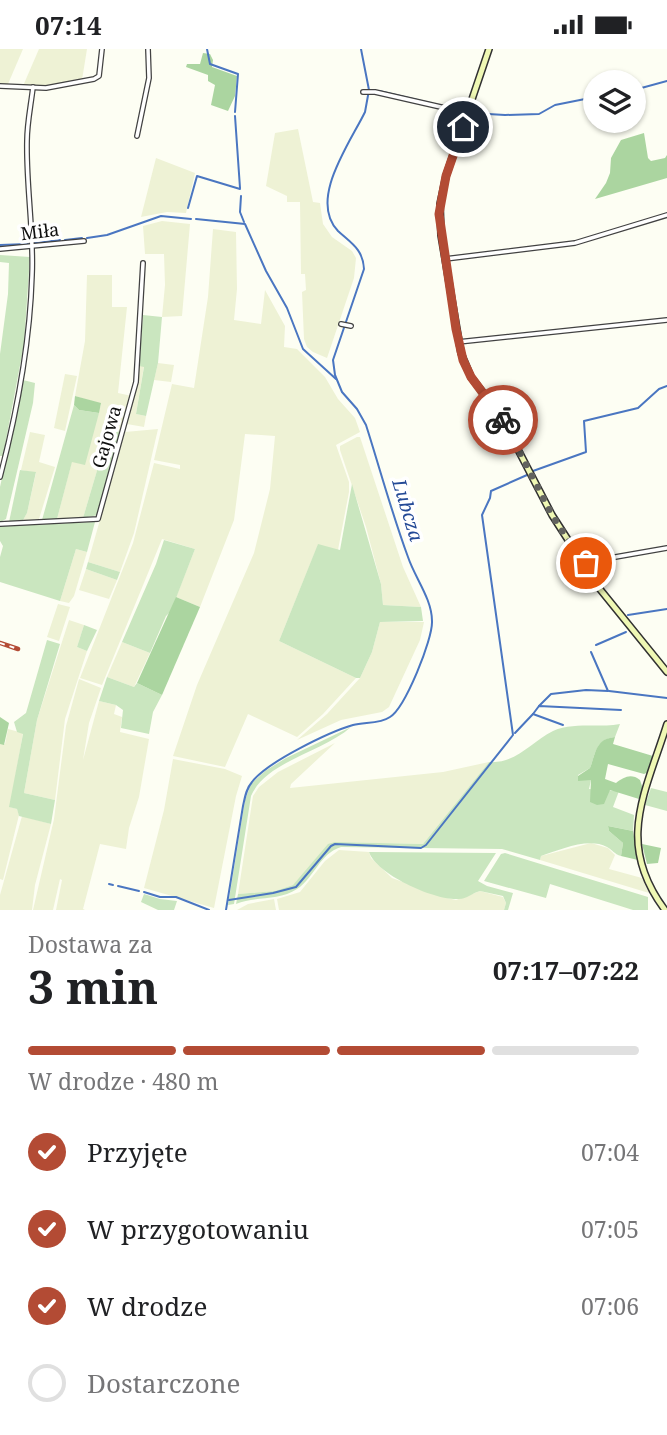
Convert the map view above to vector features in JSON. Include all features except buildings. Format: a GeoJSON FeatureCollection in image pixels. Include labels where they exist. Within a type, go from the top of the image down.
{"type":"FeatureCollection","features":[{"type":"Feature","properties":{"kind":"street"},"geometry":{"type":"LineString","coordinates":[[0,86],[62,86],[98,77],[103,49]]}},
{"type":"Feature","properties":{"kind":"street"},"geometry":{"type":"LineString","coordinates":[[137,136],[147,90],[148,49]]}},
{"type":"Feature","properties":{"kind":"street"},"geometry":{"type":"LineString","coordinates":[[489,49],[446,176],[440,204],[445,259],[463,360],[471,377],[507,427],[544,500],[584,565],[621,618],[657,657],[667,672]]}},
{"type":"Feature","properties":{"kind":"street"},"geometry":{"type":"LineString","coordinates":[[0,478],[27,343],[33,247],[29,220],[27,139],[33,87]]}},
{"type":"Feature","properties":{"kind":"street"},"geometry":{"type":"LineString","coordinates":[[363,92],[467,113]]}},
{"type":"Feature","properties":{"kind":"street"},"geometry":{"type":"LineString","coordinates":[[445,259],[575,243],[667,215]]}},
{"type":"Feature","properties":{"kind":"street","name":"Miła"},"geometry":{"type":"LineString","coordinates":[[0,249],[84,241]]}},
{"type":"Feature","properties":{"kind":"street","name":"Gajowa"},"geometry":{"type":"LineString","coordinates":[[0,524],[99,519],[136,382],[143,263]]}},
{"type":"Feature","properties":{"kind":"street"},"geometry":{"type":"LineString","coordinates":[[458,342],[667,320]]}},
{"type":"Feature","properties":{"kind":"street"},"geometry":{"type":"LineString","coordinates":[[341,324],[351,326]]}},
{"type":"Feature","properties":{"kind":"street"},"geometry":{"type":"LineString","coordinates":[[584,565],[667,548]]}},
{"type":"Feature","properties":{"kind":"street"},"geometry":{"type":"LineString","coordinates":[[665,910],[649,882],[636,832],[641,806],[667,724]]}},
{"type":"Feature","properties":{"kind":"green space"},"geometry":{"type":"Polygon","coordinates":[[[0,49],[23,49],[8,84],[0,84],[0,49]]]}},
{"type":"Feature","properties":{"kind":"green space"},"geometry":{"type":"Polygon","coordinates":[[[39,49],[87,49],[82,80],[51,86],[23,86],[39,49]]]}},
{"type":"Feature","properties":{"kind":"green space"},"geometry":{"type":"Polygon","coordinates":[[[203,53],[210,54],[212,67],[237,76],[235,96],[228,111],[211,105],[215,85],[208,81],[208,75],[186,67],[187,64],[200,64],[203,53]]]}},
{"type":"Feature","properties":{"kind":"green space"},"geometry":{"type":"Polygon","coordinates":[[[298,129],[313,202],[320,203],[323,224],[332,237],[352,251],[356,258],[354,278],[327,358],[313,352],[304,339],[302,292],[306,290],[305,274],[301,274],[300,202],[287,202],[287,196],[266,186],[275,133],[298,129]]]}},
{"type":"Feature","properties":{"kind":"green space"},"geometry":{"type":"Polygon","coordinates":[[[644,133],[648,158],[651,161],[665,158],[667,155],[667,178],[595,199],[606,183],[611,158],[621,140],[644,133]]]}},
{"type":"Feature","properties":{"kind":"green space"},"geometry":{"type":"Polygon","coordinates":[[[156,158],[195,173],[186,213],[167,212],[141,217],[156,158]]]}},
{"type":"Feature","properties":{"kind":"green space"},"geometry":{"type":"Polygon","coordinates":[[[162,221],[190,224],[182,316],[162,317],[164,254],[145,254],[143,226],[162,221]]]}},
{"type":"Feature","properties":{"kind":"green space"},"geometry":{"type":"Polygon","coordinates":[[[213,229],[236,232],[237,289],[234,320],[261,324],[265,290],[285,326],[284,347],[297,349],[325,377],[338,399],[355,418],[360,432],[336,445],[349,482],[338,550],[318,545],[279,641],[356,678],[323,714],[297,737],[248,714],[225,767],[173,756],[197,685],[254,553],[270,489],[275,436],[245,434],[234,520],[200,607],[176,597],[195,549],[162,539],[102,685],[80,678],[133,543],[154,463],[180,469],[180,465],[154,460],[172,384],[194,388],[208,297],[213,229]]]}},
{"type":"Feature","properties":{"kind":"green space"},"geometry":{"type":"Polygon","coordinates":[[[0,255],[30,257],[24,344],[3,456],[0,456],[0,354],[9,263],[0,262],[0,255]]]}},
{"type":"Feature","properties":{"kind":"green space"},"geometry":{"type":"Polygon","coordinates":[[[87,275],[112,275],[112,307],[127,307],[118,393],[132,396],[121,432],[109,430],[83,518],[57,519],[72,461],[84,464],[101,404],[75,396],[85,341],[87,275]]]}},
{"type":"Feature","properties":{"kind":"green space"},"geometry":{"type":"Polygon","coordinates":[[[143,315],[162,317],[158,363],[146,416],[136,414],[144,367],[139,366],[143,315]]]}},
{"type":"Feature","properties":{"kind":"green space"},"geometry":{"type":"Polygon","coordinates":[[[158,363],[174,365],[171,382],[154,380],[158,363]]]}},
{"type":"Feature","properties":{"kind":"green space"},"geometry":{"type":"Polygon","coordinates":[[[139,366],[144,366],[136,414],[146,416],[144,427],[127,424],[139,366]]]}},
{"type":"Feature","properties":{"kind":"green space"},"geometry":{"type":"Polygon","coordinates":[[[65,374],[77,376],[65,431],[54,428],[65,374]]]}},
{"type":"Feature","properties":{"kind":"green space"},"geometry":{"type":"Polygon","coordinates":[[[23,380],[35,383],[33,403],[6,519],[0,522],[0,487],[23,380]]]}},
{"type":"Feature","properties":{"kind":"green space"},"geometry":{"type":"Polygon","coordinates":[[[75,396],[101,403],[99,413],[79,410],[74,405],[75,396]]]}},
{"type":"Feature","properties":{"kind":"green space"},"geometry":{"type":"Polygon","coordinates":[[[74,405],[79,410],[99,413],[85,465],[72,462],[57,519],[42,520],[74,405]]]}},
{"type":"Feature","properties":{"kind":"green space"},"geometry":{"type":"Polygon","coordinates":[[[158,429],[134,533],[120,572],[88,562],[125,432],[158,429]]]}},
{"type":"Feature","properties":{"kind":"green space"},"geometry":{"type":"Polygon","coordinates":[[[109,430],[121,432],[98,515],[83,518],[109,430]]]}},
{"type":"Feature","properties":{"kind":"green space"},"geometry":{"type":"Polygon","coordinates":[[[30,432],[45,435],[39,462],[55,467],[39,519],[22,522],[27,513],[36,473],[21,470],[30,432]]]}},
{"type":"Feature","properties":{"kind":"green space"},"geometry":{"type":"Polygon","coordinates":[[[360,437],[403,567],[421,607],[383,605],[381,584],[366,527],[340,450],[340,446],[360,437]]]}},
{"type":"Feature","properties":{"kind":"green space"},"geometry":{"type":"Polygon","coordinates":[[[20,470],[36,472],[27,513],[22,522],[9,522],[20,470]]]}},
{"type":"Feature","properties":{"kind":"green space"},"geometry":{"type":"Polygon","coordinates":[[[352,484],[381,584],[383,605],[421,607],[423,621],[380,622],[372,652],[360,678],[279,641],[318,544],[340,550],[352,484]]]}},
{"type":"Feature","properties":{"kind":"green space"},"geometry":{"type":"Polygon","coordinates":[[[95,522],[87,552],[76,549],[60,601],[0,582],[3,546],[0,541],[0,526],[95,522]]]}},
{"type":"Feature","properties":{"kind":"green space"},"geometry":{"type":"Polygon","coordinates":[[[164,540],[195,549],[171,611],[166,616],[150,653],[122,642],[164,540]]]}},
{"type":"Feature","properties":{"kind":"green space"},"geometry":{"type":"Polygon","coordinates":[[[76,549],[87,552],[74,596],[69,603],[60,601],[76,549]]]}},
{"type":"Feature","properties":{"kind":"green space"},"geometry":{"type":"Polygon","coordinates":[[[88,562],[120,572],[117,580],[86,569],[88,562]]]}},
{"type":"Feature","properties":{"kind":"green space"},"geometry":{"type":"Polygon","coordinates":[[[86,569],[117,580],[109,599],[79,590],[86,569]]]}},
{"type":"Feature","properties":{"kind":"green space"},"geometry":{"type":"Polygon","coordinates":[[[176,597],[200,607],[162,695],[137,683],[176,597]]]}},
{"type":"Feature","properties":{"kind":"green space"},"geometry":{"type":"Polygon","coordinates":[[[58,604],[70,607],[59,641],[47,637],[58,604]]]}},
{"type":"Feature","properties":{"kind":"green space"},"geometry":{"type":"Polygon","coordinates":[[[69,620],[84,625],[77,647],[87,651],[65,719],[55,800],[24,793],[37,720],[69,620]]]}},
{"type":"Feature","properties":{"kind":"green space"},"geometry":{"type":"Polygon","coordinates":[[[380,622],[424,622],[420,640],[389,707],[382,712],[341,720],[297,740],[327,714],[360,678],[372,652],[380,622]]]}},
{"type":"Feature","properties":{"kind":"green space"},"geometry":{"type":"Polygon","coordinates":[[[84,625],[97,630],[87,651],[77,647],[84,625]]]}},
{"type":"Feature","properties":{"kind":"green space"},"geometry":{"type":"Polygon","coordinates":[[[47,640],[60,644],[37,720],[24,793],[55,800],[51,824],[19,816],[17,809],[9,807],[23,734],[17,732],[14,722],[26,713],[47,640]]]}},
{"type":"Feature","properties":{"kind":"green space"},"geometry":{"type":"Polygon","coordinates":[[[122,642],[150,653],[134,687],[107,677],[122,642]]]}},
{"type":"Feature","properties":{"kind":"green space"},"geometry":{"type":"Polygon","coordinates":[[[107,677],[134,687],[137,683],[162,695],[153,712],[149,734],[121,728],[123,710],[116,705],[99,701],[107,677]]]}},
{"type":"Feature","properties":{"kind":"green space"},"geometry":{"type":"Polygon","coordinates":[[[79,679],[101,688],[89,723],[83,760],[99,701],[116,705],[114,714],[122,717],[120,732],[149,739],[139,797],[129,828],[126,849],[100,844],[83,909],[85,910],[56,910],[62,880],[60,879],[53,910],[33,910],[54,819],[66,726],[79,679]]]}},
{"type":"Feature","properties":{"kind":"green space"},"geometry":{"type":"Polygon","coordinates":[[[0,717],[9,723],[4,745],[0,744],[0,717]]]}},
{"type":"Feature","properties":{"kind":"green space"},"geometry":{"type":"Polygon","coordinates":[[[620,724],[615,737],[600,744],[590,768],[578,775],[578,780],[591,780],[589,789],[619,791],[613,807],[634,815],[633,831],[608,826],[609,831],[623,843],[621,856],[607,847],[591,843],[574,845],[541,856],[540,860],[502,849],[341,847],[327,855],[303,884],[290,893],[236,904],[238,894],[275,891],[293,885],[328,844],[423,844],[489,762],[507,760],[561,728],[620,724]]]}},
{"type":"Feature","properties":{"kind":"green space"},"geometry":{"type":"Polygon","coordinates":[[[351,727],[282,765],[258,784],[251,796],[234,904],[228,905],[245,800],[251,784],[286,758],[351,727]]]}},
{"type":"Feature","properties":{"kind":"green space"},"geometry":{"type":"Polygon","coordinates":[[[8,729],[23,733],[10,807],[17,809],[19,815],[3,880],[0,879],[0,744],[5,744],[8,729]]]}},
{"type":"Feature","properties":{"kind":"green space"},"geometry":{"type":"Polygon","coordinates":[[[615,737],[613,744],[653,756],[649,772],[644,774],[608,764],[605,779],[616,783],[631,776],[640,780],[643,789],[639,799],[610,790],[604,804],[597,805],[590,802],[591,780],[578,781],[578,776],[590,768],[600,744],[615,737]]]}},
{"type":"Feature","properties":{"kind":"green space"},"geometry":{"type":"Polygon","coordinates":[[[335,743],[291,784],[290,788],[443,772],[489,762],[423,844],[335,842],[293,885],[275,891],[238,894],[253,796],[259,787],[278,772],[335,743]]]}},
{"type":"Feature","properties":{"kind":"green space"},"geometry":{"type":"Polygon","coordinates":[[[173,759],[225,769],[242,776],[214,908],[144,888],[164,810],[173,759]]]}},
{"type":"Feature","properties":{"kind":"green space"},"geometry":{"type":"Polygon","coordinates":[[[651,788],[667,792],[667,811],[645,805],[651,788]]]}},
{"type":"Feature","properties":{"kind":"green space"},"geometry":{"type":"Polygon","coordinates":[[[22,816],[51,824],[35,885],[32,910],[0,910],[0,895],[22,816]]]}},
{"type":"Feature","properties":{"kind":"green space"},"geometry":{"type":"Polygon","coordinates":[[[608,826],[633,831],[638,860],[621,856],[623,843],[609,831],[608,826]]]}},
{"type":"Feature","properties":{"kind":"green space"},"geometry":{"type":"Polygon","coordinates":[[[591,843],[608,848],[615,855],[609,869],[642,878],[649,893],[540,860],[541,856],[591,843]]]}},
{"type":"Feature","properties":{"kind":"green space"},"geometry":{"type":"Polygon","coordinates":[[[642,844],[661,848],[658,863],[647,864],[642,844]]]}},
{"type":"Feature","properties":{"kind":"green space"},"geometry":{"type":"Polygon","coordinates":[[[339,850],[369,852],[371,858],[392,878],[447,898],[456,900],[480,891],[503,897],[506,903],[504,910],[279,910],[277,899],[300,892],[325,861],[339,850]]]}},
{"type":"Feature","properties":{"kind":"green space"},"geometry":{"type":"Polygon","coordinates":[[[369,852],[496,853],[478,881],[513,893],[508,910],[504,910],[506,903],[503,896],[480,891],[462,899],[449,898],[408,885],[383,869],[369,852]]]}},
{"type":"Feature","properties":{"kind":"green space"},"geometry":{"type":"Polygon","coordinates":[[[501,854],[648,897],[648,910],[633,910],[550,884],[546,898],[484,881],[501,854]]]}},
{"type":"Feature","properties":{"kind":"green space"},"geometry":{"type":"Polygon","coordinates":[[[144,894],[177,901],[174,910],[158,910],[141,902],[144,894]]]}},
{"type":"Feature","properties":{"kind":"green space"},"geometry":{"type":"Polygon","coordinates":[[[274,899],[276,910],[237,910],[248,904],[274,899]]]}},
{"type":"Feature","properties":{"kind":"waterway"},"geometry":{"type":"LineString","coordinates":[[207,49],[210,64],[238,74],[235,112]]}},
{"type":"Feature","properties":{"kind":"waterway","name":"Lubcza"},"geometry":{"type":"LineString","coordinates":[[226,910],[243,806],[250,785],[260,774],[284,757],[314,741],[353,725],[377,722],[390,717],[410,687],[431,630],[429,605],[402,541],[366,425],[357,409],[342,392],[335,375],[333,360],[364,269],[359,251],[338,231],[330,218],[327,204],[335,171],[365,112],[369,90],[361,49]]}},
{"type":"Feature","properties":{"kind":"waterway"},"geometry":{"type":"LineString","coordinates":[[646,87],[667,81]]}},
{"type":"Feature","properties":{"kind":"waterway"},"geometry":{"type":"LineString","coordinates":[[379,91],[430,103]]}},
{"type":"Feature","properties":{"kind":"waterway"},"geometry":{"type":"LineString","coordinates":[[471,113],[539,114],[555,105],[583,99]]}},
{"type":"Feature","properties":{"kind":"waterway"},"geometry":{"type":"LineString","coordinates":[[235,116],[240,188]]}},
{"type":"Feature","properties":{"kind":"waterway"},"geometry":{"type":"LineString","coordinates":[[188,208],[197,176],[240,189]]}},
{"type":"Feature","properties":{"kind":"waterway"},"geometry":{"type":"LineString","coordinates":[[241,196],[240,212],[244,222]]}},
{"type":"Feature","properties":{"kind":"waterway"},"geometry":{"type":"LineString","coordinates":[[87,238],[107,235],[161,216],[191,219]]}},
{"type":"Feature","properties":{"kind":"waterway"},"geometry":{"type":"LineString","coordinates":[[196,219],[245,224],[266,271],[287,308],[303,349],[336,379]]}},
{"type":"Feature","properties":{"kind":"waterway"},"geometry":{"type":"LineString","coordinates":[[65,240],[82,238]]}},
{"type":"Feature","properties":{"kind":"waterway"},"geometry":{"type":"LineString","coordinates":[[34,243],[60,240]]}},
{"type":"Feature","properties":{"kind":"waterway"},"geometry":{"type":"LineString","coordinates":[[0,245],[28,244]]}},
{"type":"Feature","properties":{"kind":"waterway"},"geometry":{"type":"LineString","coordinates":[[533,471],[586,452],[584,421],[638,408],[659,389],[667,386]]}},
{"type":"Feature","properties":{"kind":"waterway"},"geometry":{"type":"LineString","coordinates":[[229,900],[296,887],[335,844],[421,848],[513,735],[482,515],[491,491],[527,475]]}},
{"type":"Feature","properties":{"kind":"waterway"},"geometry":{"type":"LineString","coordinates":[[628,615],[667,609]]}},
{"type":"Feature","properties":{"kind":"waterway"},"geometry":{"type":"LineString","coordinates":[[596,645],[626,632]]}},
{"type":"Feature","properties":{"kind":"waterway"},"geometry":{"type":"LineString","coordinates":[[539,706],[551,694],[586,690],[608,691],[591,652]]}},
{"type":"Feature","properties":{"kind":"waterway"},"geometry":{"type":"LineString","coordinates":[[609,691],[667,698]]}},
{"type":"Feature","properties":{"kind":"waterway"},"geometry":{"type":"LineString","coordinates":[[533,714],[539,706],[621,710]]}},
{"type":"Feature","properties":{"kind":"waterway"},"geometry":{"type":"LineString","coordinates":[[515,733],[533,714],[563,725]]}},
{"type":"Feature","properties":{"kind":"waterway"},"geometry":{"type":"LineString","coordinates":[[109,884],[113,885]]}},
{"type":"Feature","properties":{"kind":"waterway"},"geometry":{"type":"LineString","coordinates":[[118,886],[139,891]]}},
{"type":"Feature","properties":{"kind":"waterway"},"geometry":{"type":"LineString","coordinates":[[144,892],[160,897],[176,897],[209,910]]}},
{"type":"Feature","properties":{"kind":"railway"},"geometry":{"type":"LineString","coordinates":[[0,643],[18,649]]}},
{"type":"Feature","properties":{"kind":"way so far"},"geometry":{"type":"LineString","coordinates":[[503,420],[552,515],[584,565],[586,563]]}},
{"type":"Feature","properties":{"kind":"route"},"geometry":{"type":"LineString","coordinates":[[463,127],[441,195],[441,235],[463,360],[471,377],[503,420]]}}]}
